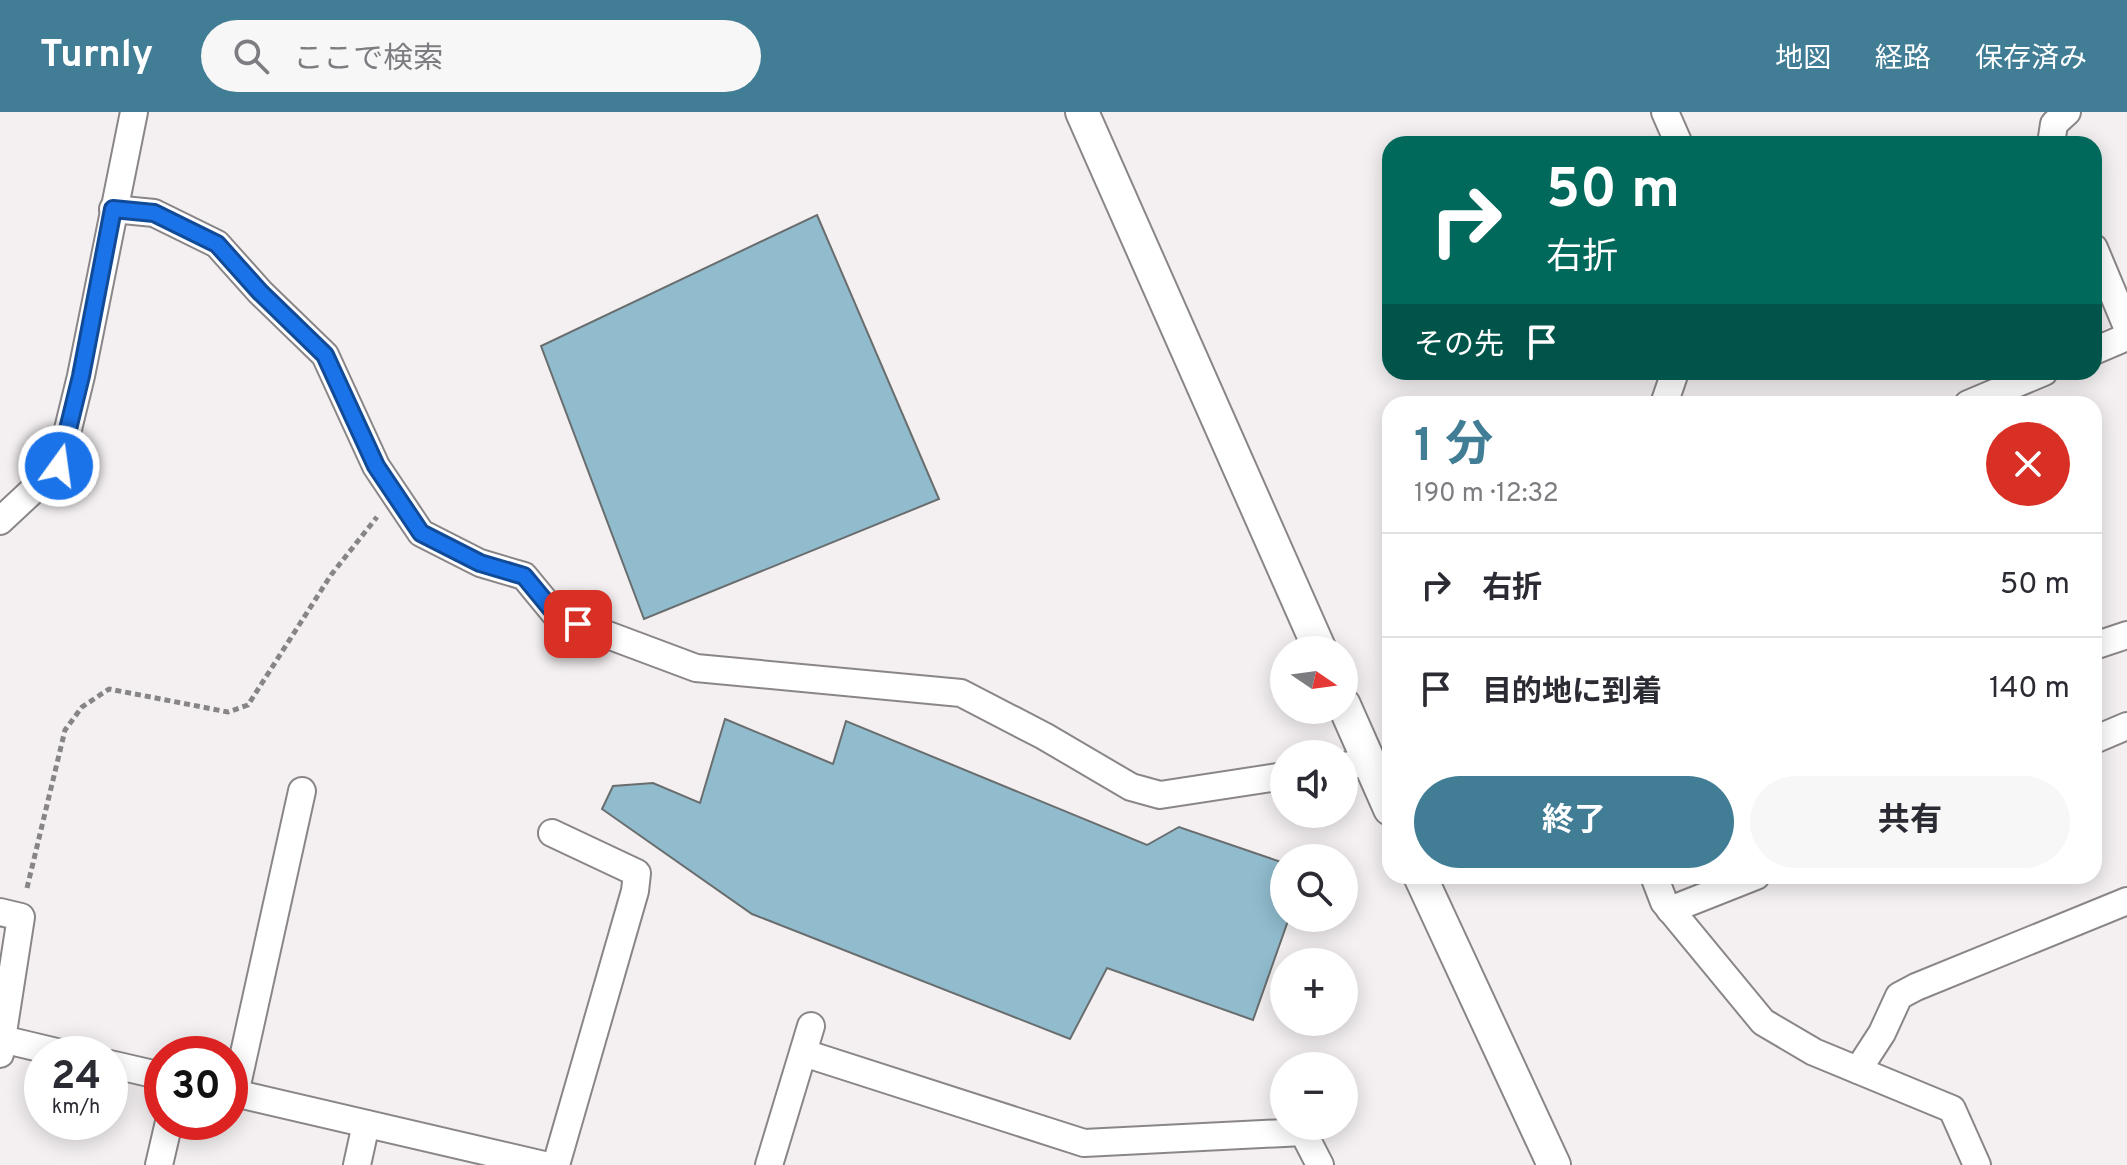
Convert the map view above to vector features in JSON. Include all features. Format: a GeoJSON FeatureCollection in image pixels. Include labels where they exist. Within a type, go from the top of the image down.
{"type":"FeatureCollection","features":[{"type":"Feature","properties":{"kind":"street"},"geometry":{"type":"LineString","coordinates":[[0,521],[59,466],[81,376],[134,112]]}},
{"type":"Feature","properties":{"kind":"street"},"geometry":{"type":"LineString","coordinates":[[1082,112],[1314,636]]}},
{"type":"Feature","properties":{"kind":"street"},"geometry":{"type":"LineString","coordinates":[[1665,112],[1676,136]]}},
{"type":"Feature","properties":{"kind":"street"},"geometry":{"type":"LineString","coordinates":[[2052,136],[2054,124],[2067,112]]}},
{"type":"Feature","properties":{"kind":"street"},"geometry":{"type":"LineString","coordinates":[[113,209],[154,213],[217,244],[260,292],[325,355],[376,466],[421,533],[480,563],[524,576],[557,616],[696,668],[961,693],[1044,736],[1131,787],[1160,795],[1270,778]]}},
{"type":"Feature","properties":{"kind":"street"},"geometry":{"type":"LineString","coordinates":[[2102,267],[2127,327]]}},
{"type":"Feature","properties":{"kind":"street"},"geometry":{"type":"LineString","coordinates":[[2102,348],[2127,337]]}},
{"type":"Feature","properties":{"kind":"street"},"geometry":{"type":"LineString","coordinates":[[1987,396],[2025,380]]}},
{"type":"Feature","properties":{"kind":"street"},"geometry":{"type":"LineString","coordinates":[[2102,643],[2127,635]]}},
{"type":"Feature","properties":{"kind":"street"},"geometry":{"type":"LineString","coordinates":[[2102,737],[2127,726]]}},
{"type":"Feature","properties":{"kind":"street"},"geometry":{"type":"LineString","coordinates":[[1358,765],[1382,798]]}},
{"type":"Feature","properties":{"kind":"street"},"geometry":{"type":"LineString","coordinates":[[245,1036],[302,791]]}},
{"type":"Feature","properties":{"kind":"street"},"geometry":{"type":"LineString","coordinates":[[552,833],[637,873],[635,891],[556,1165]]}},
{"type":"Feature","properties":{"kind":"street"},"geometry":{"type":"LineString","coordinates":[[1424,884],[1554,1165]]}},
{"type":"Feature","properties":{"kind":"street"},"geometry":{"type":"LineString","coordinates":[[1657,884],[1670,910],[1763,1022],[1814,1052],[1952,1109],[1977,1165]]}},
{"type":"Feature","properties":{"kind":"street"},"geometry":{"type":"LineString","coordinates":[[1670,910],[1736,884]]}},
{"type":"Feature","properties":{"kind":"street"},"geometry":{"type":"LineString","coordinates":[[1858,1070],[1882,1033],[1899,996],[2127,901]]}},
{"type":"Feature","properties":{"kind":"street"},"geometry":{"type":"LineString","coordinates":[[10,915],[1,1047],[24,1050]]}},
{"type":"Feature","properties":{"kind":"street"},"geometry":{"type":"LineString","coordinates":[[769,1165],[811,1026]]}},
{"type":"Feature","properties":{"kind":"street"},"geometry":{"type":"LineString","coordinates":[[804,1053],[1084,1143],[1303,1132],[1320,1165]]}},
{"type":"Feature","properties":{"kind":"street"},"geometry":{"type":"LineString","coordinates":[[248,1097],[544,1165]]}},
{"type":"Feature","properties":{"kind":"street"},"geometry":{"type":"LineString","coordinates":[[357,1165],[366,1124]]}},
{"type":"Feature","properties":{"kind":"street"},"geometry":{"type":"LineString","coordinates":[[159,1165],[165,1140]]}},
{"type":"Feature","properties":{"kind":"path"},"geometry":{"type":"LineString","coordinates":[[10,915],[65,730],[82,707],[109,689],[228,712],[248,705],[331,575],[395,495]]}},
{"type":"Feature","properties":{"kind":"building"},"geometry":{"type":"Polygon","coordinates":[[[817,215],[939,499],[644,619],[541,346],[817,215]]]}},
{"type":"Feature","properties":{"kind":"building"},"geometry":{"type":"Polygon","coordinates":[[[725,719],[833,764],[846,721],[1147,845],[1179,827],[1270,858],[1270,932],[1284,932],[1278,948],[1270,948],[1270,972],[1253,1020],[1107,968],[1070,1039],[752,914],[602,809],[613,786],[653,783],[700,803],[725,719]]]}},
{"type":"Feature","properties":{"kind":"route"},"geometry":{"type":"LineString","coordinates":[[59,466],[81,376],[113,209],[154,213],[217,244],[260,292],[325,355],[376,466],[421,533],[480,563],[524,576],[557,616],[578,624]]}}]}
